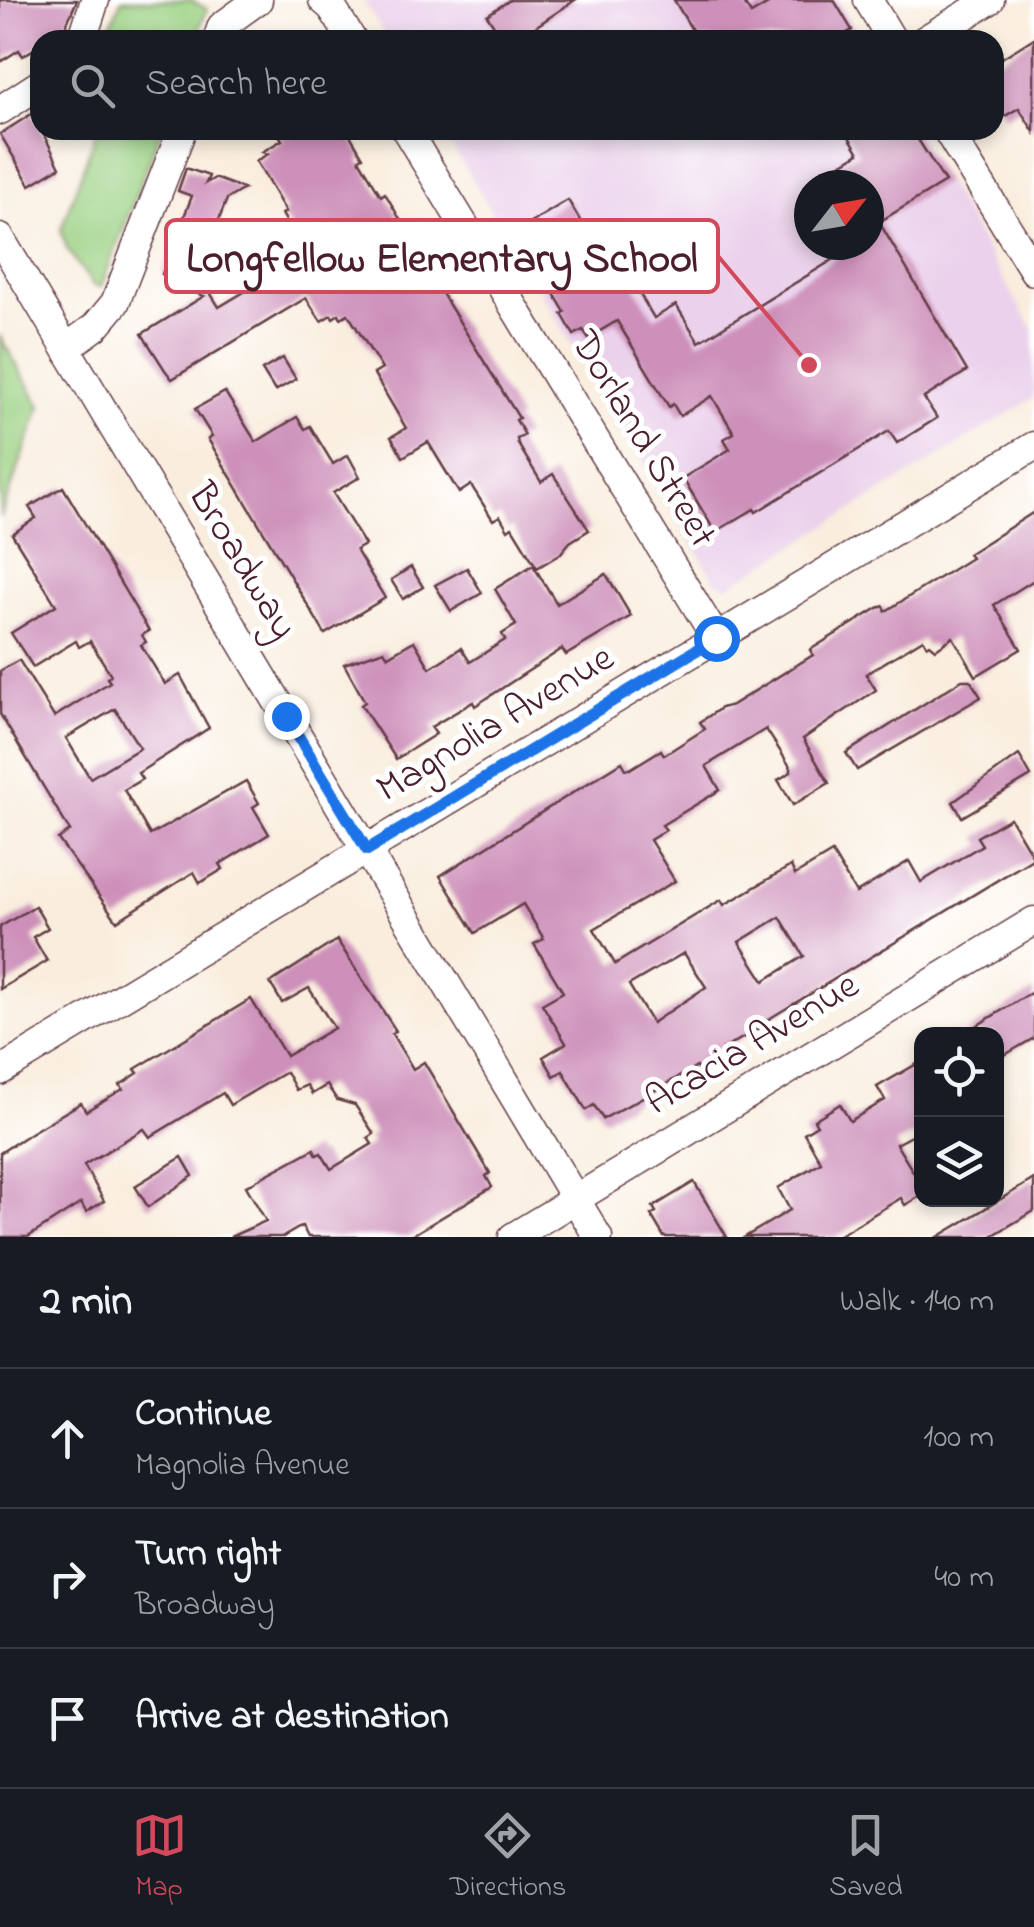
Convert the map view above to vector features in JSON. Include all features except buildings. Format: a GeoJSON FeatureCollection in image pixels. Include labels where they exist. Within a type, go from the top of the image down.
{"type":"FeatureCollection","features":[{"type":"Feature","properties":{"kind":"street"},"geometry":{"type":"LineString","coordinates":[[85,30],[95,0]]}},
{"type":"Feature","properties":{"kind":"street"},"geometry":{"type":"LineString","coordinates":[[221,30],[258,0]]}},
{"type":"Feature","properties":{"kind":"street"},"geometry":{"type":"LineString","coordinates":[[323,0],[346,30]]}},
{"type":"Feature","properties":{"kind":"street"},"geometry":{"type":"LineString","coordinates":[[868,0],[886,30]]}},
{"type":"Feature","properties":{"kind":"street"},"geometry":{"type":"LineString","coordinates":[[940,30],[990,0]]}},
{"type":"Feature","properties":{"kind":"street"},"geometry":{"type":"LineString","coordinates":[[0,110],[30,90]]}},
{"type":"Feature","properties":{"kind":"street"},"geometry":{"type":"LineString","coordinates":[[66,348],[95,327],[116,303],[178,140]]}},
{"type":"Feature","properties":{"kind":"street","name":"Dorland Street"},"geometry":{"type":"LineString","coordinates":[[412,140],[716,638]]}},
{"type":"Feature","properties":{"kind":"street"},"geometry":{"type":"LineString","coordinates":[[953,140],[1034,271]]}},
{"type":"Feature","properties":{"kind":"street","name":"Broadway"},"geometry":{"type":"LineString","coordinates":[[0,238],[598,1237]]}},
{"type":"Feature","properties":{"kind":"street","name":"Magnolia Avenue"},"geometry":{"type":"LineString","coordinates":[[0,1071],[1034,446]]}},
{"type":"Feature","properties":{"kind":"street","name":"Acacia Avenue"},"geometry":{"type":"LineString","coordinates":[[513,1237],[1034,921]]}},
{"type":"Feature","properties":{"kind":"shaded area"},"geometry":{"type":"Polygon","coordinates":[[[363,0],[838,0],[856,30],[382,30],[363,0]]]}},
{"type":"Feature","properties":{"kind":"shaded area"},"geometry":{"type":"Polygon","coordinates":[[[448,140],[921,140],[1034,331],[1034,398],[729,586],[716,582],[448,140]]]}},
{"type":"Feature","properties":{"kind":"green space"},"geometry":{"type":"Polygon","coordinates":[[[121,0],[191,0],[207,9],[199,30],[109,30],[121,0]]]}},
{"type":"Feature","properties":{"kind":"green space"},"geometry":{"type":"Polygon","coordinates":[[[93,140],[157,140],[101,287],[93,285],[67,249],[61,229],[93,140]]]}},
{"type":"Feature","properties":{"kind":"green space"},"geometry":{"type":"Polygon","coordinates":[[[0,337],[41,406],[0,518],[0,337]]]}},
{"type":"Feature","properties":{"kind":"place","name":"Longfellow Elementary School"},"geometry":{"type":"Point","coordinates":[809,365]}},
{"type":"Feature","properties":{"kind":"route"},"geometry":{"type":"LineString","coordinates":[[286,716],[367,850],[716,638]]}}]}
